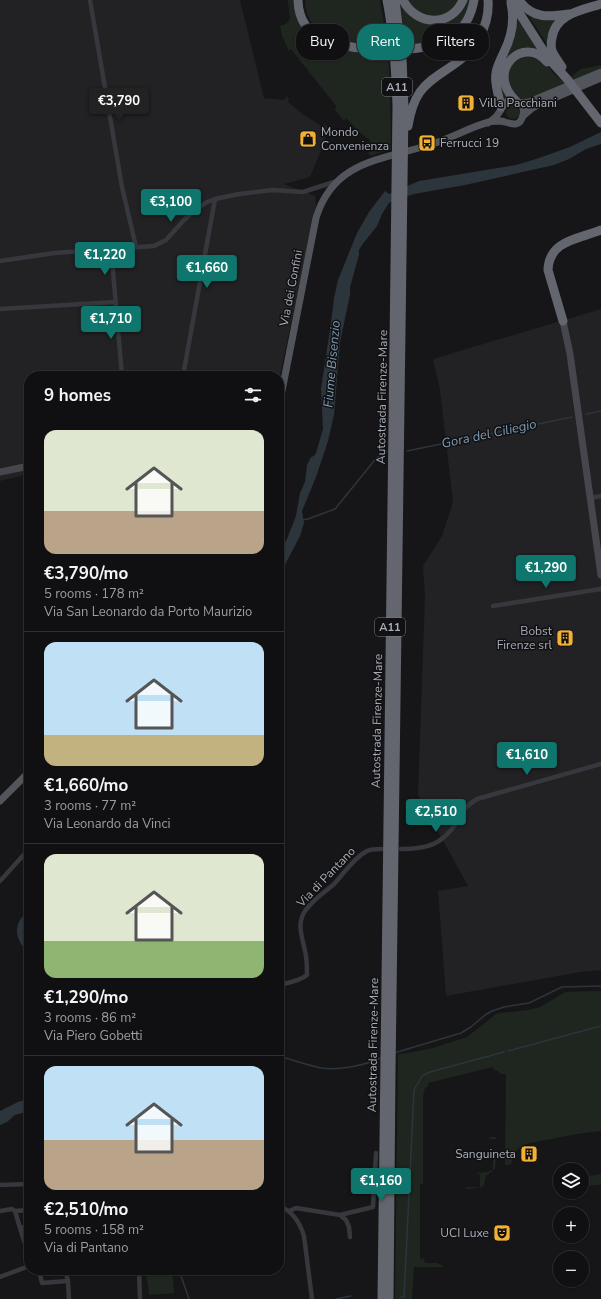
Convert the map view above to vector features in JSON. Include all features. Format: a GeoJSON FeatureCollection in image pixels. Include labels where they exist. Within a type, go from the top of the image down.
{"type":"FeatureCollection","features":[{"type":"Feature","properties":{"kind":"highway"},"geometry":{"type":"LineString","coordinates":[[298,0],[299,11],[305,24]]}},
{"type":"Feature","properties":{"kind":"highway"},"geometry":{"type":"LineString","coordinates":[[303,0],[304,14],[311,24]]}},
{"type":"Feature","properties":{"kind":"highway"},"geometry":{"type":"LineString","coordinates":[[383,0],[392,24]]}},
{"type":"Feature","properties":{"kind":"highway","name":"Autostrada Firenze-Mare"},"geometry":{"type":"LineString","coordinates":[[387,0],[392,24]]}},
{"type":"Feature","properties":{"kind":"highway","name":"Autostrada Firenze-Mare"},"geometry":{"type":"LineString","coordinates":[[389,1299],[388,1048],[400,185],[403,69],[395,0]]}},
{"type":"Feature","properties":{"kind":"highway"},"geometry":{"type":"LineString","coordinates":[[403,0],[407,8],[413,14],[425,20],[432,20],[451,15],[463,0]]}},
{"type":"Feature","properties":{"kind":"highway"},"geometry":{"type":"LineString","coordinates":[[414,48],[434,46],[452,37],[466,22],[471,12],[474,0]]}},
{"type":"Feature","properties":{"kind":"highway"},"geometry":{"type":"LineString","coordinates":[[401,151],[408,131],[410,116],[415,100],[421,91],[435,78],[457,63],[476,43],[486,20],[488,0]]}},
{"type":"Feature","properties":{"kind":"highway"},"geometry":{"type":"LineString","coordinates":[[510,0],[548,58],[567,79]]}},
{"type":"Feature","properties":{"kind":"highway"},"geometry":{"type":"LineString","coordinates":[[501,109],[496,86],[496,76],[497,68],[512,31],[513,20],[510,0]]}},
{"type":"Feature","properties":{"kind":"highway"},"geometry":{"type":"LineString","coordinates":[[518,0],[550,56],[601,123]]}},
{"type":"Feature","properties":{"kind":"highway"},"geometry":{"type":"LineString","coordinates":[[518,0],[527,9],[540,15],[551,17],[570,14],[601,4]]}},
{"type":"Feature","properties":{"kind":"highway"},"geometry":{"type":"LineString","coordinates":[[567,79],[562,67],[552,51],[552,44],[555,28],[562,19],[570,14]]}},
{"type":"Feature","properties":{"kind":"highway"},"geometry":{"type":"LineString","coordinates":[[518,102],[507,91],[504,78],[505,68],[516,55],[529,52],[538,55],[545,59],[556,72],[567,79]]}},
{"type":"Feature","properties":{"kind":"highway","name":"Autostrada Firenze-Mare"},"geometry":{"type":"LineString","coordinates":[[395,60],[401,151]]}},
{"type":"Feature","properties":{"kind":"highway"},"geometry":{"type":"LineString","coordinates":[[563,321],[548,270],[551,255],[560,246],[574,238],[598,232]]}},
{"type":"Feature","properties":{"kind":"highway","name":"Autostrada Firenze-Mare"},"geometry":{"type":"LineString","coordinates":[[382,1299],[388,1074]]}},
{"type":"Feature","properties":{"kind":"main road"},"geometry":{"type":"LineString","coordinates":[[488,122],[496,117],[509,101],[525,104],[601,72]]}},
{"type":"Feature","properties":{"kind":"main road"},"geometry":{"type":"LineString","coordinates":[[488,122],[499,121],[516,124],[534,107],[601,78]]}},
{"type":"Feature","properties":{"kind":"main road"},"geometry":{"type":"LineString","coordinates":[[518,102],[523,109],[523,116]]}},
{"type":"Feature","properties":{"kind":"main road"},"geometry":{"type":"LineString","coordinates":[[501,109],[502,119],[505,122]]}},
{"type":"Feature","properties":{"kind":"main road","name":"Via dei Confini"},"geometry":{"type":"LineString","coordinates":[[284,381],[316,218],[322,201],[338,180],[356,167],[368,162],[438,142],[488,122]]}},
{"type":"Feature","properties":{"kind":"main road"},"geometry":{"type":"LineString","coordinates":[[0,801],[24,777]]}},
{"type":"Feature","properties":{"kind":"street"},"geometry":{"type":"LineString","coordinates":[[90,0],[122,187],[136,247]]}},
{"type":"Feature","properties":{"kind":"street"},"geometry":{"type":"LineString","coordinates":[[0,261],[54,253],[152,246],[169,238],[191,214],[202,205],[214,199],[272,190],[303,192],[338,180]]}},
{"type":"Feature","properties":{"kind":"street"},"geometry":{"type":"LineString","coordinates":[[184,371],[214,199]]}},
{"type":"Feature","properties":{"kind":"street"},"geometry":{"type":"LineString","coordinates":[[111,248],[122,371]]}},
{"type":"Feature","properties":{"kind":"street"},"geometry":{"type":"LineString","coordinates":[[0,309],[116,302]]}},
{"type":"Feature","properties":{"kind":"street"},"geometry":{"type":"LineString","coordinates":[[563,321],[570,354],[601,575]]}},
{"type":"Feature","properties":{"kind":"street"},"geometry":{"type":"LineString","coordinates":[[0,472],[24,467]]}},
{"type":"Feature","properties":{"kind":"street"},"geometry":{"type":"LineString","coordinates":[[590,498],[601,496]]}},
{"type":"Feature","properties":{"kind":"street"},"geometry":{"type":"LineString","coordinates":[[493,606],[601,589]]}},
{"type":"Feature","properties":{"kind":"street"},"geometry":{"type":"LineString","coordinates":[[401,849],[425,848],[435,844],[451,830],[468,805],[477,799],[601,764]]}},
{"type":"Feature","properties":{"kind":"street","name":"Via di Pantano"},"geometry":{"type":"LineString","coordinates":[[284,984],[304,978],[307,975],[305,952],[300,926],[302,917],[308,907],[361,855],[374,849],[382,849]]}},
{"type":"Feature","properties":{"kind":"street"},"geometry":{"type":"LineString","coordinates":[[0,881],[24,855]]}},
{"type":"Feature","properties":{"kind":"street"},"geometry":{"type":"LineString","coordinates":[[289,1211],[296,1208],[340,1215],[373,1206],[376,1153]]}},
{"type":"Feature","properties":{"kind":"street"},"geometry":{"type":"LineString","coordinates":[[0,1185],[24,1184]]}},
{"type":"Feature","properties":{"kind":"street"},"geometry":{"type":"LineString","coordinates":[[284,1208],[289,1211],[298,1222],[304,1236],[312,1299]]}},
{"type":"Feature","properties":{"kind":"street"},"geometry":{"type":"LineString","coordinates":[[0,1211],[12,1209],[15,1211],[24,1210]]}},
{"type":"Feature","properties":{"kind":"street"},"geometry":{"type":"LineString","coordinates":[[15,1211],[24,1240]]}},
{"type":"Feature","properties":{"kind":"street"},"geometry":{"type":"LineString","coordinates":[[340,1215],[346,1220],[349,1227],[350,1237]]}},
{"type":"Feature","properties":{"kind":"street"},"geometry":{"type":"LineString","coordinates":[[20,1228],[24,1227]]}},
{"type":"Feature","properties":{"kind":"street"},"geometry":{"type":"LineString","coordinates":[[2,1276],[24,1268]]}},
{"type":"Feature","properties":{"kind":"street"},"geometry":{"type":"LineString","coordinates":[[40,1275],[42,1283],[68,1281]]}},
{"type":"Feature","properties":{"kind":"street"},"geometry":{"type":"LineString","coordinates":[[66,1275],[70,1299]]}},
{"type":"Feature","properties":{"kind":"street"},"geometry":{"type":"LineString","coordinates":[[139,1275],[140,1299]]}},
{"type":"Feature","properties":{"kind":"shaded area"},"geometry":{"type":"Polygon","coordinates":[[[0,0],[240,0],[264,98],[284,100],[287,96],[289,99],[288,102],[304,115],[321,126],[325,124],[328,128],[322,148],[310,177],[284,184],[315,196],[316,205],[281,371],[24,371],[24,475],[0,481],[0,0]]]}},
{"type":"Feature","properties":{"kind":"shaded area"},"geometry":{"type":"Polygon","coordinates":[[[288,0],[295,0],[297,14],[308,24],[296,24],[296,55],[291,49],[289,51],[282,36],[280,26],[286,24],[290,19],[288,0]]]}},
{"type":"Feature","properties":{"kind":"shaded area"},"geometry":{"type":"Polygon","coordinates":[[[305,0],[380,0],[384,24],[357,24],[357,44],[355,44],[349,43],[349,24],[313,24],[310,21],[306,11],[305,0]]]}},
{"type":"Feature","properties":{"kind":"shaded area"},"geometry":{"type":"Polygon","coordinates":[[[405,0],[461,0],[453,10],[444,15],[422,16],[405,0]]]}},
{"type":"Feature","properties":{"kind":"shaded area"},"geometry":{"type":"Polygon","coordinates":[[[465,0],[470,0],[467,11],[458,24],[422,24],[422,43],[414,43],[414,24],[403,24],[400,3],[433,23],[465,0]]]}},
{"type":"Feature","properties":{"kind":"shaded area"},"geometry":{"type":"Polygon","coordinates":[[[528,15],[557,19],[547,44],[528,15]]]}},
{"type":"Feature","properties":{"kind":"shaded area"},"geometry":{"type":"Polygon","coordinates":[[[516,17],[540,50],[507,61],[509,97],[502,102],[498,85],[516,17]]]}},
{"type":"Feature","properties":{"kind":"shaded area"},"geometry":{"type":"Polygon","coordinates":[[[349,50],[357,52],[357,60],[388,60],[391,150],[371,156],[368,153],[376,147],[370,144],[370,140],[359,132],[346,118],[344,121],[335,110],[336,106],[300,60],[349,60],[349,50]]]}},
{"type":"Feature","properties":{"kind":"shaded area"},"geometry":{"type":"Polygon","coordinates":[[[524,55],[544,61],[555,75],[564,82],[581,69],[601,65],[601,71],[543,95],[521,101],[508,89],[508,68],[524,55]]]}},
{"type":"Feature","properties":{"kind":"shaded area"},"geometry":{"type":"Polygon","coordinates":[[[513,105],[518,107],[520,112],[518,117],[513,119],[508,117],[506,112],[508,107],[513,105]]]}},
{"type":"Feature","properties":{"kind":"shaded area"},"geometry":{"type":"Polygon","coordinates":[[[601,309],[601,970],[580,972],[446,996],[438,891],[468,886],[418,795],[425,596],[423,566],[442,536],[453,502],[440,390],[433,359],[601,309]]]}},
{"type":"Feature","properties":{"kind":"shaded area"},"geometry":{"type":"Polygon","coordinates":[[[601,991],[601,1131],[525,1144],[514,1154],[511,1164],[505,1165],[506,1074],[501,1074],[494,1070],[493,1067],[428,1083],[429,1086],[425,1088],[423,1096],[423,1184],[420,1184],[420,1258],[424,1259],[425,1263],[437,1263],[443,1267],[414,1267],[412,1299],[395,1299],[398,1054],[433,1048],[467,1037],[496,1014],[540,1007],[565,992],[601,991]]]}},
{"type":"Feature","properties":{"kind":"shaded area"},"geometry":{"type":"Polygon","coordinates":[[[490,1137],[496,1137],[497,1139],[489,1139],[490,1137]]]}},
{"type":"Feature","properties":{"kind":"shaded area"},"geometry":{"type":"Polygon","coordinates":[[[493,1159],[496,1159],[495,1169],[486,1176],[484,1185],[482,1187],[466,1189],[466,1187],[480,1187],[480,1174],[477,1173],[493,1170],[493,1159]]]}},
{"type":"Feature","properties":{"kind":"shaded area"},"geometry":{"type":"Polygon","coordinates":[[[601,1174],[601,1183],[599,1185],[589,1186],[589,1176],[601,1174]]]}},
{"type":"Feature","properties":{"kind":"shaded area"},"geometry":{"type":"Polygon","coordinates":[[[147,1275],[172,1275],[174,1293],[149,1295],[147,1275]]]}},
{"type":"Feature","properties":{"kind":"water","name":"Fiume Bisenzio"},"geometry":{"type":"Polygon","coordinates":[[[601,132],[601,144],[586,149],[569,159],[554,165],[465,185],[414,194],[389,203],[377,226],[359,250],[350,287],[350,295],[340,342],[334,415],[328,441],[316,477],[302,511],[304,523],[300,536],[284,566],[284,544],[296,516],[300,493],[305,482],[307,465],[311,457],[316,453],[323,429],[321,389],[338,280],[357,233],[369,212],[385,191],[389,194],[419,181],[516,165],[570,147],[601,132]]]}},
{"type":"Feature","properties":{"kind":"water"},"geometry":{"type":"Polygon","coordinates":[[[24,915],[24,948],[17,932],[17,926],[24,915]]]}},
{"type":"Feature","properties":{"kind":"water"},"geometry":{"type":"Polygon","coordinates":[[[24,1100],[24,1112],[15,1115],[7,1122],[0,1125],[0,1111],[24,1100]]]}},
{"type":"Feature","properties":{"kind":"waterway","name":"Gora del Ciliegio"},"geometry":{"type":"LineString","coordinates":[[586,414],[601,411]]}},
{"type":"Feature","properties":{"kind":"waterway","name":"Gora del Ciliegio"},"geometry":{"type":"LineString","coordinates":[[407,451],[572,417]]}},
{"type":"Feature","properties":{"kind":"waterway","name":"Gora del Ciliegio"},"geometry":{"type":"LineString","coordinates":[[302,520],[335,509],[374,461],[381,454],[387,451]]}},
{"type":"Feature","properties":{"kind":"waterway"},"geometry":{"type":"LineString","coordinates":[[394,1053],[461,1033],[492,1011],[504,1007],[529,1003],[562,987],[601,986]]}},
{"type":"Feature","properties":{"kind":"waterway"},"geometry":{"type":"LineString","coordinates":[[508,1051],[601,1026]]}},
{"type":"Feature","properties":{"kind":"waterway"},"geometry":{"type":"LineString","coordinates":[[401,1297],[404,1297],[414,1090],[422,1076],[430,1072],[504,1052]]}},
{"type":"Feature","properties":{"kind":"waterway"},"geometry":{"type":"LineString","coordinates":[[284,1057],[328,1069],[352,1067],[381,1058]]}},
{"type":"Feature","properties":{"kind":"waterway"},"geometry":{"type":"LineString","coordinates":[[181,1275],[189,1299]]}},
{"type":"Feature","properties":{"kind":"waterway"},"geometry":{"type":"LineString","coordinates":[[336,1299],[351,1296]]}},
{"type":"Feature","properties":{"kind":"place","name":"Villa Pacchiani"},"geometry":{"type":"Point","coordinates":[466,103]}},
{"type":"Feature","properties":{"kind":"place","name":"Mondo Convenienza"},"geometry":{"type":"Point","coordinates":[308,139]}},
{"type":"Feature","properties":{"kind":"place","name":"Ferrucci 19"},"geometry":{"type":"Point","coordinates":[427,143]}},
{"type":"Feature","properties":{"kind":"place","name":"Bobst Firenze srl"},"geometry":{"type":"Point","coordinates":[565,638]}},
{"type":"Feature","properties":{"kind":"place","name":"Sanguineta"},"geometry":{"type":"Point","coordinates":[529,1154]}},
{"type":"Feature","properties":{"kind":"place","name":"UCI Luxe"},"geometry":{"type":"Point","coordinates":[502,1233]}}]}
